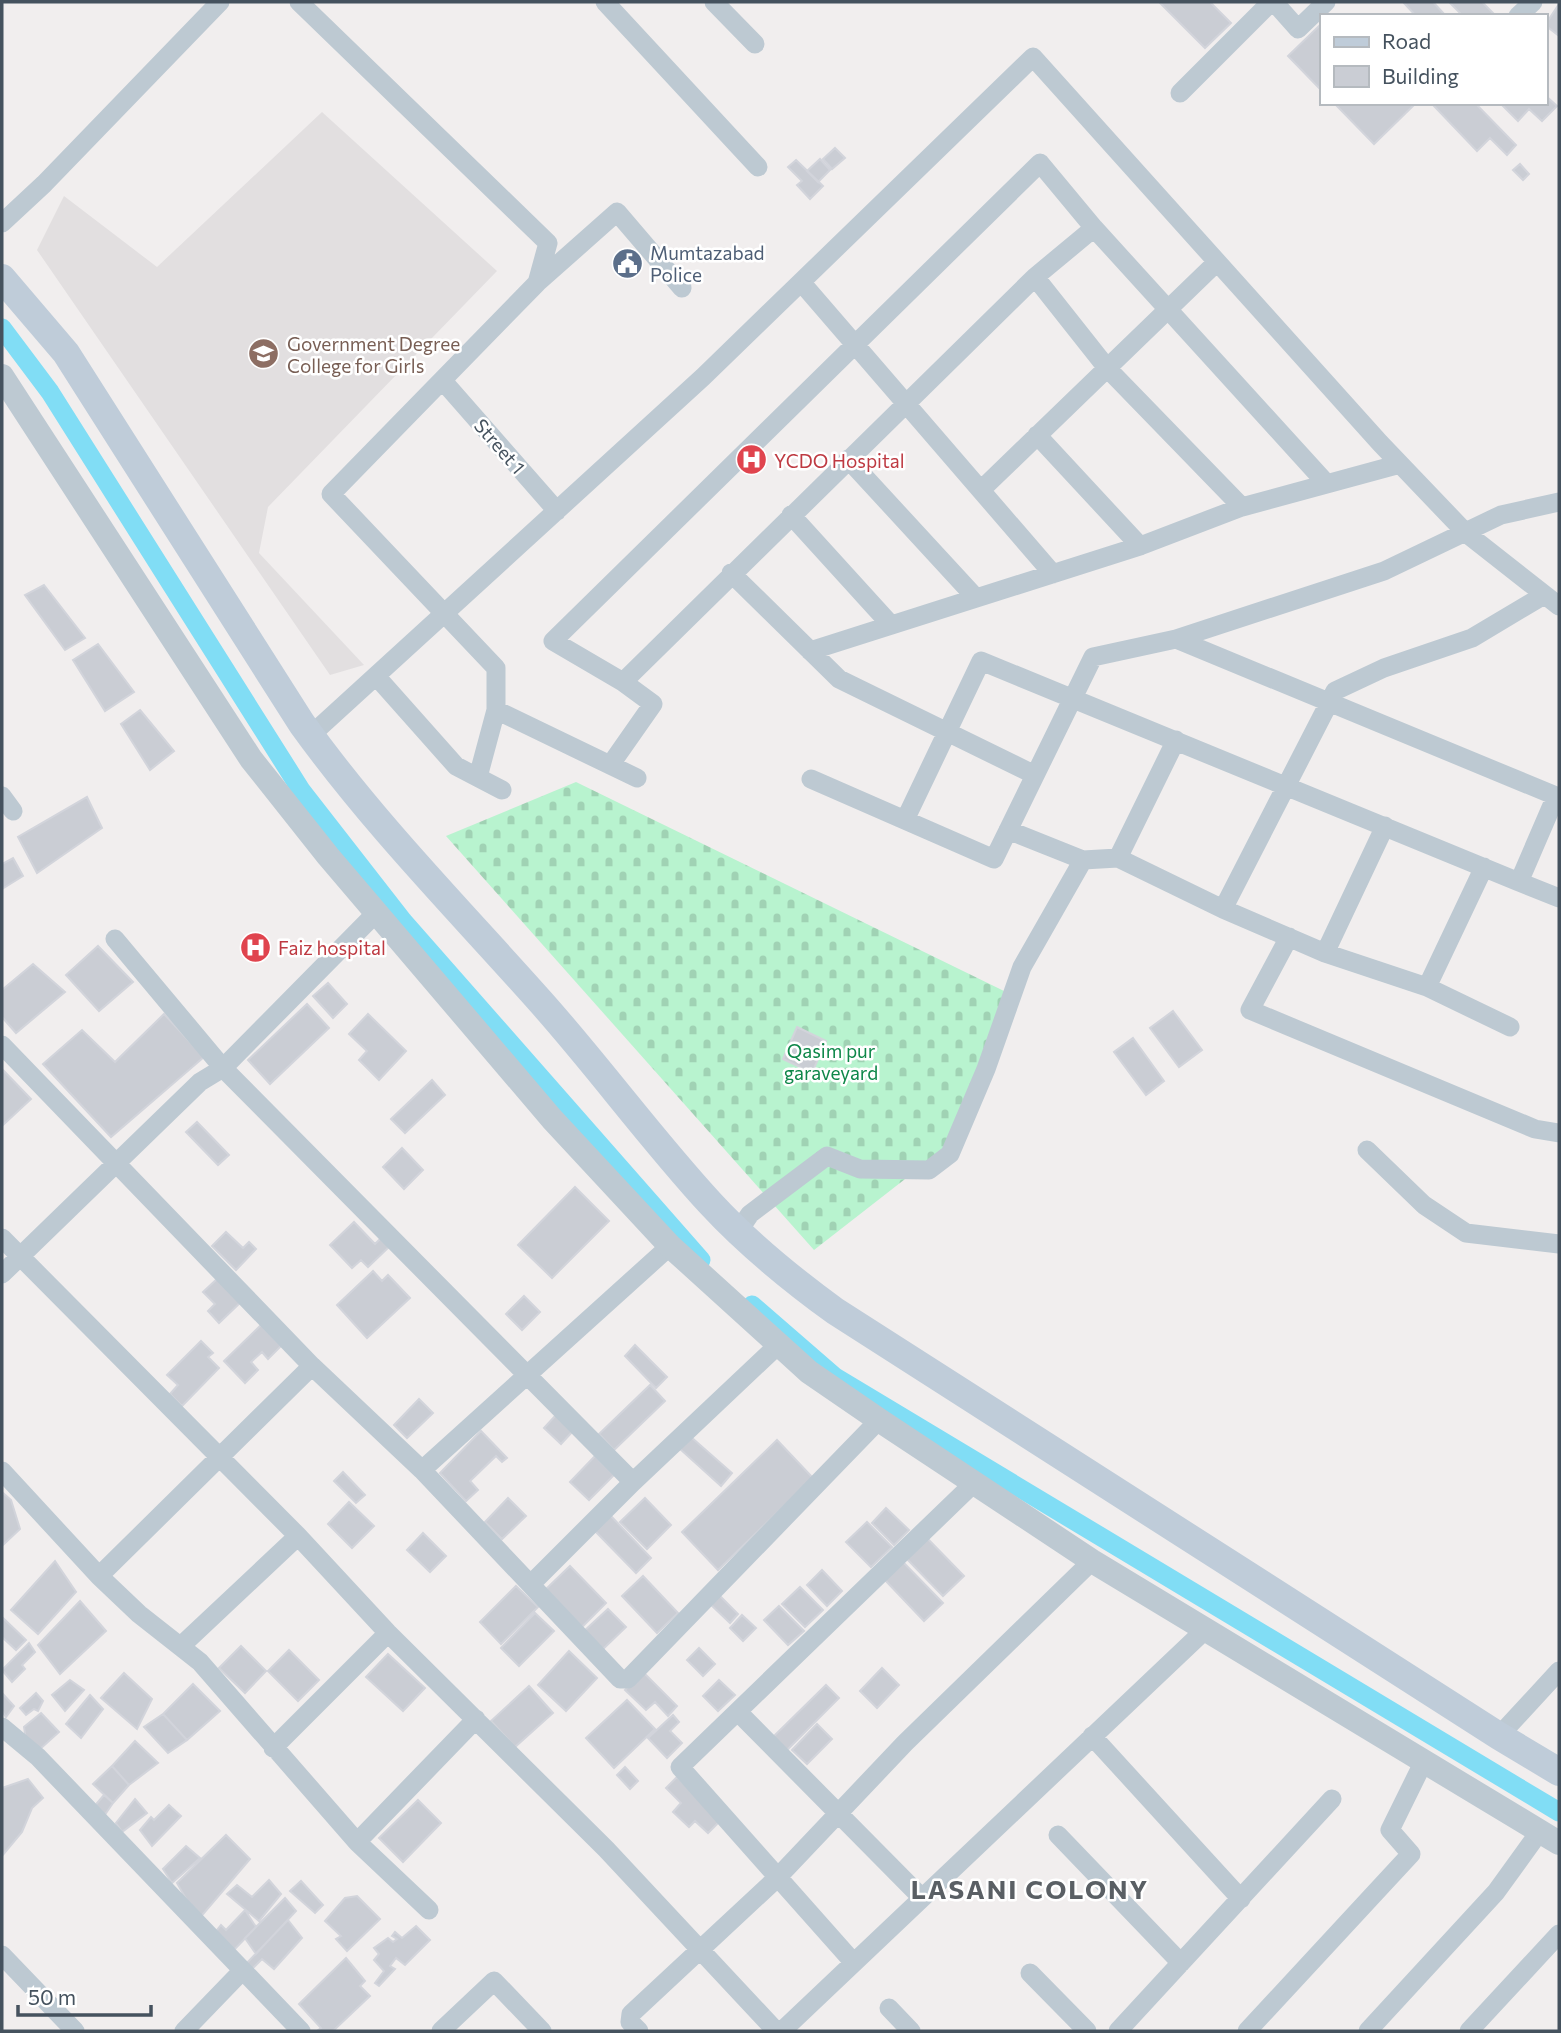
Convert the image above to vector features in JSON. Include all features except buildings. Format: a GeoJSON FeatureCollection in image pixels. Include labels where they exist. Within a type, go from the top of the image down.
{"type":"FeatureCollection","features":[{"type":"Feature","properties":{"kind":"main road"},"geometry":{"type":"LineString","coordinates":[[2,278],[66,353],[310,736],[382,828],[541,1003],[712,1205],[785,1274],[846,1319],[1559,1772]]}},
{"type":"Feature","properties":{"kind":"street"},"geometry":{"type":"LineString","coordinates":[[2,223],[44,184],[220,2]]}},
{"type":"Feature","properties":{"kind":"street"},"geometry":{"type":"LineString","coordinates":[[299,2],[548,243],[537,283]]}},
{"type":"Feature","properties":{"kind":"street"},"geometry":{"type":"LineString","coordinates":[[605,2],[758,167]]}},
{"type":"Feature","properties":{"kind":"street"},"geometry":{"type":"LineString","coordinates":[[714,2],[755,44]]}},
{"type":"Feature","properties":{"kind":"street"},"geometry":{"type":"LineString","coordinates":[[1180,93],[1272,2],[1298,29],[1326,2]]}},
{"type":"Feature","properties":{"kind":"street"},"geometry":{"type":"LineString","coordinates":[[1520,14],[1533,2]]}},
{"type":"Feature","properties":{"kind":"street"},"geometry":{"type":"LineString","coordinates":[[310,736],[703,377],[1033,57],[1400,464],[1466,533],[1552,601],[1472,638],[1384,668],[1335,691],[1223,909]]}},
{"type":"Feature","properties":{"kind":"street"},"geometry":{"type":"LineString","coordinates":[[611,764],[653,704],[553,641],[1040,163],[1094,228],[1326,483]]}},
{"type":"Feature","properties":{"kind":"street"},"geometry":{"type":"LineString","coordinates":[[478,777],[496,710],[496,668],[331,494],[537,283],[617,212],[682,288]]}},
{"type":"Feature","properties":{"kind":"street"},"geometry":{"type":"LineString","coordinates":[[622,682],[1035,277],[1094,228]]}},
{"type":"Feature","properties":{"kind":"street"},"geometry":{"type":"LineString","coordinates":[[981,490],[1167,307],[1217,262]]}},
{"type":"Feature","properties":{"kind":"street"},"geometry":{"type":"LineString","coordinates":[[1035,277],[1107,368],[1242,507]]}},
{"type":"Feature","properties":{"kind":"street"},"geometry":{"type":"LineString","coordinates":[[801,282],[1053,574]]}},
{"type":"Feature","properties":{"kind":"street"},"geometry":{"type":"LineString","coordinates":[[2,376],[251,759],[376,913],[551,1119],[670,1246],[809,1372],[879,1420],[1092,1560],[1550,1837],[1368,2031]]}},
{"type":"Feature","properties":{"kind":"street","name":"Street 1"},"geometry":{"type":"LineString","coordinates":[[443,381],[557,510]]}},
{"type":"Feature","properties":{"kind":"street"},"geometry":{"type":"LineString","coordinates":[[1037,435],[1140,546]]}},
{"type":"Feature","properties":{"kind":"street"},"geometry":{"type":"LineString","coordinates":[[848,459],[976,598]]}},
{"type":"Feature","properties":{"kind":"street"},"geometry":{"type":"LineString","coordinates":[[810,651],[1140,546],[1242,507],[1400,464]]}},
{"type":"Feature","properties":{"kind":"street"},"geometry":{"type":"LineString","coordinates":[[811,779],[994,859],[1093,657],[1176,639],[1384,571],[1501,515],[1559,502]]}},
{"type":"Feature","properties":{"kind":"street"},"geometry":{"type":"LineString","coordinates":[[791,515],[891,625]]}},
{"type":"Feature","properties":{"kind":"street"},"geometry":{"type":"LineString","coordinates":[[731,573],[839,679],[1035,775]]}},
{"type":"Feature","properties":{"kind":"street"},"geometry":{"type":"LineString","coordinates":[[1176,639],[1558,793],[1519,882]]}},
{"type":"Feature","properties":{"kind":"street"},"geometry":{"type":"LineString","coordinates":[[905,820],[981,661],[1559,898]]}},
{"type":"Feature","properties":{"kind":"street"},"geometry":{"type":"LineString","coordinates":[[376,676],[456,765],[502,790]]}},
{"type":"Feature","properties":{"kind":"street"},"geometry":{"type":"LineString","coordinates":[[496,710],[637,778]]}},
{"type":"Feature","properties":{"kind":"street"},"geometry":{"type":"LineString","coordinates":[[1118,858],[1176,740]]}},
{"type":"Feature","properties":{"kind":"street"},"geometry":{"type":"LineString","coordinates":[[1325,953],[1385,826]]}},
{"type":"Feature","properties":{"kind":"street"},"geometry":{"type":"LineString","coordinates":[[1008,830],[1083,860],[1118,858],[1223,909],[1325,953],[1427,987],[1510,1027]]}},
{"type":"Feature","properties":{"kind":"street"},"geometry":{"type":"LineString","coordinates":[[739,1230],[750,1214],[827,1156],[860,1169],[929,1170],[950,1154],[986,1069],[1022,967],[1083,860]]}},
{"type":"Feature","properties":{"kind":"street"},"geometry":{"type":"LineString","coordinates":[[1427,987],[1484,867]]}},
{"type":"Feature","properties":{"kind":"street"},"geometry":{"type":"LineString","coordinates":[[2,1274],[200,1082],[223,1068],[376,913]]}},
{"type":"Feature","properties":{"kind":"street"},"geometry":{"type":"LineString","coordinates":[[1289,937],[1250,1010],[1523,1124],[1559,1133]]}},
{"type":"Feature","properties":{"kind":"street"},"geometry":{"type":"LineString","coordinates":[[115,939],[223,1068],[633,1482]]}},
{"type":"Feature","properties":{"kind":"street"},"geometry":{"type":"LineString","coordinates":[[2,1045],[312,1366],[422,1470],[620,1679],[628,1679],[879,1420]]}},
{"type":"Feature","properties":{"kind":"street"},"geometry":{"type":"LineString","coordinates":[[1367,1150],[1424,1205],[1466,1233],[1559,1244]]}},
{"type":"Feature","properties":{"kind":"street"},"geometry":{"type":"LineString","coordinates":[[2,1237],[298,1536],[388,1633],[606,1849],[776,2031]]}},
{"type":"Feature","properties":{"kind":"street"},"geometry":{"type":"LineString","coordinates":[[422,1470],[526,1373],[670,1246]]}},
{"type":"Feature","properties":{"kind":"street"},"geometry":{"type":"LineString","coordinates":[[531,1584],[633,1482],[778,1345]]}},
{"type":"Feature","properties":{"kind":"street"},"geometry":{"type":"LineString","coordinates":[[99,1576],[312,1366]]}},
{"type":"Feature","properties":{"kind":"street"},"geometry":{"type":"LineString","coordinates":[[2,1471],[99,1576],[139,1614],[182,1645],[200,1662],[357,1842],[429,1909]]}},
{"type":"Feature","properties":{"kind":"street"},"geometry":{"type":"LineString","coordinates":[[854,1962],[680,1767],[974,1483]]}},
{"type":"Feature","properties":{"kind":"street"},"geometry":{"type":"LineString","coordinates":[[182,1645],[298,1536]]}},
{"type":"Feature","properties":{"kind":"street"},"geometry":{"type":"LineString","coordinates":[[639,2031],[630,2022],[631,2014],[777,1878],[838,1813],[1092,1560]]}},
{"type":"Feature","properties":{"kind":"street"},"geometry":{"type":"LineString","coordinates":[[782,2031],[1206,1629]]}},
{"type":"Feature","properties":{"kind":"street"},"geometry":{"type":"LineString","coordinates":[[273,1748],[388,1633]]}},
{"type":"Feature","properties":{"kind":"street"},"geometry":{"type":"LineString","coordinates":[[1499,1736],[1559,1671]]}},
{"type":"Feature","properties":{"kind":"street"},"geometry":{"type":"LineString","coordinates":[[737,1712],[922,1898]]}},
{"type":"Feature","properties":{"kind":"street"},"geometry":{"type":"LineString","coordinates":[[357,1842],[476,1719]]}},
{"type":"Feature","properties":{"kind":"street"},"geometry":{"type":"LineString","coordinates":[[2,1727],[38,1757],[301,2031]]}},
{"type":"Feature","properties":{"kind":"street"},"geometry":{"type":"LineString","coordinates":[[1092,1737],[1241,1899]]}},
{"type":"Feature","properties":{"kind":"street"},"geometry":{"type":"LineString","coordinates":[[1247,2031],[1411,1854],[1391,1830],[1424,1761]]}},
{"type":"Feature","properties":{"kind":"street"},"geometry":{"type":"LineString","coordinates":[[1118,2031],[1332,1800]]}},
{"type":"Feature","properties":{"kind":"street"},"geometry":{"type":"LineString","coordinates":[[1058,1835],[1181,1963]]}},
{"type":"Feature","properties":{"kind":"street"},"geometry":{"type":"LineString","coordinates":[[1469,2031],[1559,1934]]}},
{"type":"Feature","properties":{"kind":"street"},"geometry":{"type":"LineString","coordinates":[[2,1955],[75,2031]]}},
{"type":"Feature","properties":{"kind":"street"},"geometry":{"type":"LineString","coordinates":[[184,2031],[242,1971]]}},
{"type":"Feature","properties":{"kind":"street"},"geometry":{"type":"LineString","coordinates":[[1030,1973],[1087,2031]]}},
{"type":"Feature","properties":{"kind":"street"},"geometry":{"type":"LineString","coordinates":[[441,2031],[495,1981],[542,2031]]}},
{"type":"Feature","properties":{"kind":"street"},"geometry":{"type":"LineString","coordinates":[[889,2008],[911,2031]]}},
{"type":"Feature","properties":{"kind":"shaded area"},"geometry":{"type":"Polygon","coordinates":[[[322,112],[497,271],[268,507],[259,553],[364,665],[330,675],[37,250],[64,196],[157,267],[322,112]]]}},
{"type":"Feature","properties":{"kind":"green space","name":"Qasim pur garaveyard"},"geometry":{"type":"Polygon","coordinates":[[[576,782],[1004,991],[959,1137],[814,1250],[446,836],[576,782]]]}},
{"type":"Feature","properties":{"kind":"waterway"},"geometry":{"type":"LineString","coordinates":[[2,328],[50,392],[301,790],[403,921],[701,1260]]}},
{"type":"Feature","properties":{"kind":"waterway"},"geometry":{"type":"LineString","coordinates":[[752,1305],[835,1377],[1559,1812]]}},
{"type":"Feature","properties":{"kind":"place","name":"Mumtazabad Police"},"geometry":{"type":"Point","coordinates":[627,263]}},
{"type":"Feature","properties":{"kind":"place","name":"Government Degree College for Girls"},"geometry":{"type":"Point","coordinates":[264,354]}},
{"type":"Feature","properties":{"kind":"place","name":"YCDO Hospital"},"geometry":{"type":"Point","coordinates":[751,460]}},
{"type":"Feature","properties":{"kind":"place","name":"Faiz hospital"},"geometry":{"type":"Point","coordinates":[255,947]}},
{"type":"Feature","properties":{"kind":"district","name":"LASANI COLONY"},"geometry":{"type":"Point","coordinates":[1030,1888]}}]}
